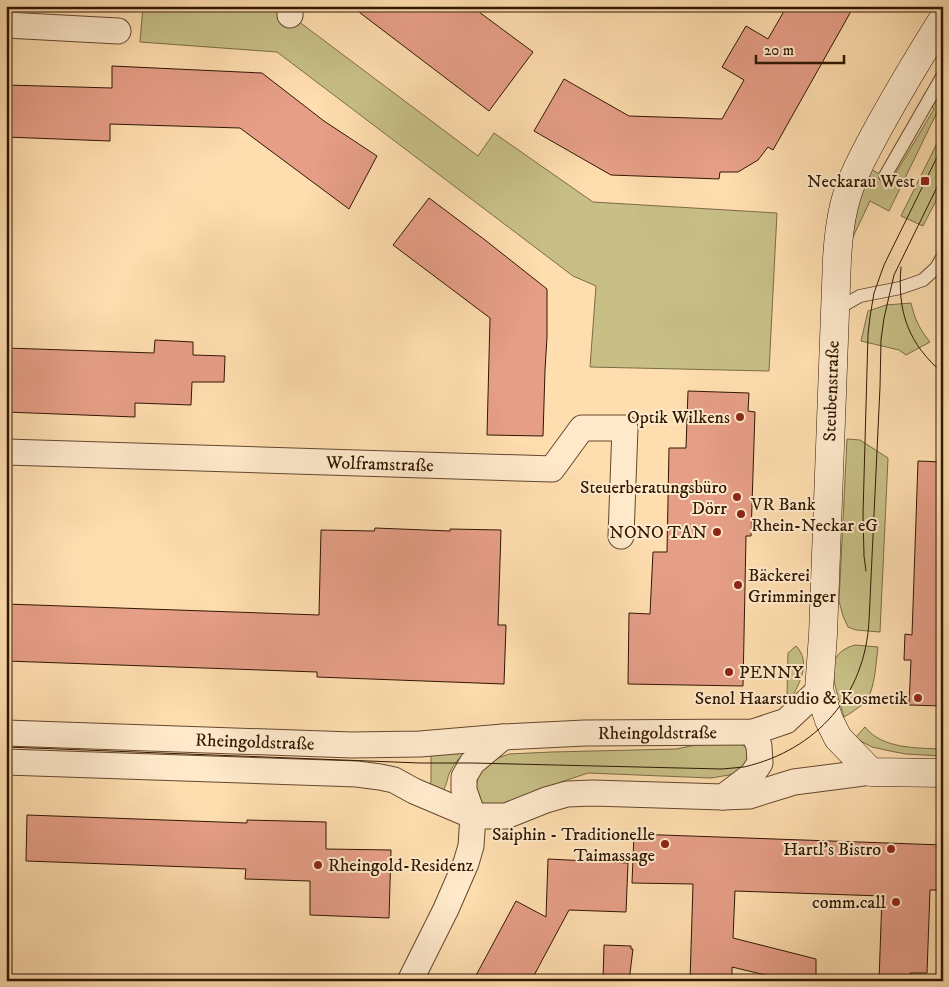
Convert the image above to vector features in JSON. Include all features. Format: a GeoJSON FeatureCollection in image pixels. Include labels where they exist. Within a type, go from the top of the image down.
{"type":"FeatureCollection","features":[{"type":"Feature","properties":{"kind":"street","name":"Steubenstraße"},"geometry":{"type":"LineString","coordinates":[[871,772],[838,738],[829,720],[819,690],[834,310],[839,236],[844,205],[864,155],[943,19]]}},
{"type":"Feature","properties":{"kind":"street"},"geometry":{"type":"LineString","coordinates":[[6,25],[118,31]]}},
{"type":"Feature","properties":{"kind":"street","name":"Wolframstraße"},"geometry":{"type":"LineString","coordinates":[[6,452],[552,469],[582,428],[625,428],[620,536]]}},
{"type":"Feature","properties":{"kind":"street","name":"Rheingoldstraße"},"geometry":{"type":"LineString","coordinates":[[6,733],[352,745],[420,744],[503,736],[753,732],[786,721],[819,690]]}},
{"type":"Feature","properties":{"kind":"street"},"geometry":{"type":"LineString","coordinates":[[723,796],[752,775],[760,763],[759,746],[753,732]]}},
{"type":"Feature","properties":{"kind":"street"},"geometry":{"type":"LineString","coordinates":[[410,981],[446,909],[466,863],[471,846],[473,816],[464,790],[464,776],[472,763],[503,736]]}},
{"type":"Feature","properties":{"kind":"street","name":"Rheingoldstraße"},"geometry":{"type":"LineString","coordinates":[[6,762],[380,776],[394,780],[414,791],[473,816],[506,816],[567,794],[749,796],[794,782],[871,772],[943,773]]}},
{"type":"Feature","properties":{"kind":"lane"},"geometry":{"type":"LineString","coordinates":[[885,176],[943,75]]}},
{"type":"Feature","properties":{"kind":"lane"},"geometry":{"type":"LineString","coordinates":[[834,310],[860,296],[900,288],[923,280],[936,268],[943,256]]}},
{"type":"Feature","properties":{"kind":"shaded area"},"geometry":{"type":"Polygon","coordinates":[[[143,6],[290,6],[290,15],[478,156],[494,133],[593,202],[777,213],[769,371],[590,367],[596,286],[573,276],[277,52],[140,42],[143,6]]]}},
{"type":"Feature","properties":{"kind":"shaded area"},"geometry":{"type":"Polygon","coordinates":[[[943,88],[943,100],[889,211],[870,201],[852,239],[858,202],[871,169],[891,181],[934,109],[932,107],[943,88]]]}},
{"type":"Feature","properties":{"kind":"shaded area"},"geometry":{"type":"Polygon","coordinates":[[[943,131],[943,187],[923,226],[901,216],[943,131]]]}},
{"type":"Feature","properties":{"kind":"shaded area"},"geometry":{"type":"Polygon","coordinates":[[[911,303],[918,324],[930,342],[906,355],[899,350],[861,341],[868,311],[886,305],[911,303]]]}},
{"type":"Feature","properties":{"kind":"shaded area"},"geometry":{"type":"Polygon","coordinates":[[[847,439],[860,440],[888,458],[880,632],[856,630],[848,627],[839,601],[847,439]]]}},
{"type":"Feature","properties":{"kind":"shaded area"},"geometry":{"type":"Polygon","coordinates":[[[855,645],[878,647],[875,675],[866,701],[844,717],[835,684],[833,666],[841,652],[855,645]]]}},
{"type":"Feature","properties":{"kind":"shaded area"},"geometry":{"type":"Polygon","coordinates":[[[796,646],[801,652],[804,666],[800,681],[790,700],[787,696],[788,653],[796,646]]]}},
{"type":"Feature","properties":{"kind":"shaded area"},"geometry":{"type":"Polygon","coordinates":[[[865,727],[881,740],[901,746],[943,749],[943,756],[906,754],[872,747],[855,738],[865,727]]]}},
{"type":"Feature","properties":{"kind":"shaded area"},"geometry":{"type":"Polygon","coordinates":[[[700,744],[740,744],[748,748],[752,754],[741,770],[729,775],[711,778],[588,773],[505,805],[488,805],[481,802],[477,795],[476,788],[482,769],[495,759],[509,754],[676,749],[700,744]]]}},
{"type":"Feature","properties":{"kind":"shaded area"},"geometry":{"type":"Polygon","coordinates":[[[431,749],[468,750],[460,757],[449,774],[443,791],[429,786],[431,782],[431,749]]]}},
{"type":"Feature","properties":{"kind":"building"},"geometry":{"type":"Polygon","coordinates":[[[351,6],[471,6],[533,52],[489,111],[351,6]]]}},
{"type":"Feature","properties":{"kind":"building"},"geometry":{"type":"Polygon","coordinates":[[[787,6],[854,6],[773,150],[768,147],[758,160],[738,172],[720,172],[719,179],[611,175],[534,131],[564,79],[629,116],[722,119],[744,80],[722,67],[746,26],[768,39],[787,6]]]}},
{"type":"Feature","properties":{"kind":"building"},"geometry":{"type":"Polygon","coordinates":[[[112,66],[262,73],[324,121],[377,156],[349,209],[240,128],[110,124],[110,141],[6,137],[6,85],[112,88],[112,66]]]}},
{"type":"Feature","properties":{"kind":"building"},"geometry":{"type":"Polygon","coordinates":[[[429,198],[547,289],[543,436],[487,435],[490,318],[393,245],[429,198]]]}},
{"type":"Feature","properties":{"kind":"building"},"geometry":{"type":"Polygon","coordinates":[[[155,340],[193,342],[193,355],[225,356],[224,382],[192,382],[191,405],[135,403],[135,417],[6,412],[6,348],[154,353],[155,340]]]}},
{"type":"Feature","properties":{"kind":"building"},"geometry":{"type":"Polygon","coordinates":[[[688,391],[749,393],[748,411],[755,412],[751,536],[746,536],[743,686],[628,684],[629,613],[650,614],[653,552],[667,552],[669,448],[686,448],[688,391]]]}},
{"type":"Feature","properties":{"kind":"building"},"geometry":{"type":"Polygon","coordinates":[[[918,461],[943,462],[943,706],[909,705],[911,660],[904,660],[905,634],[912,635],[918,461]]]}},
{"type":"Feature","properties":{"kind":"building"},"geometry":{"type":"Polygon","coordinates":[[[375,528],[450,531],[450,529],[501,530],[498,625],[506,625],[504,684],[317,677],[317,672],[6,661],[6,604],[319,615],[321,530],[374,531],[375,528]]]}},
{"type":"Feature","properties":{"kind":"building"},"geometry":{"type":"Polygon","coordinates":[[[27,815],[247,823],[247,820],[326,822],[326,849],[391,850],[389,918],[310,915],[310,881],[245,879],[246,869],[26,861],[27,815]]]}},
{"type":"Feature","properties":{"kind":"building"},"geometry":{"type":"Polygon","coordinates":[[[634,834],[943,845],[943,890],[930,890],[927,973],[910,973],[912,981],[879,981],[882,896],[735,891],[733,938],[816,959],[816,981],[790,981],[732,967],[732,981],[690,981],[693,884],[632,883],[634,834]]]}},
{"type":"Feature","properties":{"kind":"building"},"geometry":{"type":"Polygon","coordinates":[[[548,859],[628,863],[626,912],[569,910],[531,981],[473,981],[516,901],[546,917],[548,859]]]}},
{"type":"Feature","properties":{"kind":"building"},"geometry":{"type":"Polygon","coordinates":[[[604,945],[631,946],[631,949],[633,949],[629,981],[603,981],[604,945]]]}},
{"type":"Feature","properties":{"kind":"tram line"},"geometry":{"type":"LineString","coordinates":[[866,571],[863,514],[868,334],[874,293],[884,265],[943,145]]}},
{"type":"Feature","properties":{"kind":"tram line"},"geometry":{"type":"LineString","coordinates":[[6,747],[420,763],[722,769],[744,767],[770,759],[794,747],[815,733],[847,695],[858,673],[865,648],[869,621],[881,340],[884,318],[894,275],[943,175]]}},
{"type":"Feature","properties":{"kind":"tram line"},"geometry":{"type":"LineString","coordinates":[[901,267],[901,298],[907,326],[921,350],[943,373]]}},
{"type":"Feature","properties":{"kind":"place","name":"Neckarau West"},"geometry":{"type":"Point","coordinates":[925,181]}},
{"type":"Feature","properties":{"kind":"place","name":"Optik Wilkens"},"geometry":{"type":"Point","coordinates":[740,417]}},
{"type":"Feature","properties":{"kind":"place","name":"Steuerberatungsbüro Dörr"},"geometry":{"type":"Point","coordinates":[737,497]}},
{"type":"Feature","properties":{"kind":"place","name":"VR Bank Rhein-Neckar eG"},"geometry":{"type":"Point","coordinates":[741,514]}},
{"type":"Feature","properties":{"kind":"place","name":"NONO TAN"},"geometry":{"type":"Point","coordinates":[717,532]}},
{"type":"Feature","properties":{"kind":"place","name":"Bäckerei Grimminger"},"geometry":{"type":"Point","coordinates":[738,585]}},
{"type":"Feature","properties":{"kind":"place","name":"PENNY"},"geometry":{"type":"Point","coordinates":[729,672]}},
{"type":"Feature","properties":{"kind":"place","name":"Senol Haarstudio & Kosmetik"},"geometry":{"type":"Point","coordinates":[918,698]}},
{"type":"Feature","properties":{"kind":"place","name":"Saiphin - Traditionelle Taimassage"},"geometry":{"type":"Point","coordinates":[665,844]}},
{"type":"Feature","properties":{"kind":"place","name":"Hartl's Bistro"},"geometry":{"type":"Point","coordinates":[891,849]}},
{"type":"Feature","properties":{"kind":"place","name":"Rheingold-Residenz"},"geometry":{"type":"Point","coordinates":[318,865]}},
{"type":"Feature","properties":{"kind":"place","name":"comm.call"},"geometry":{"type":"Point","coordinates":[896,902]}}]}
